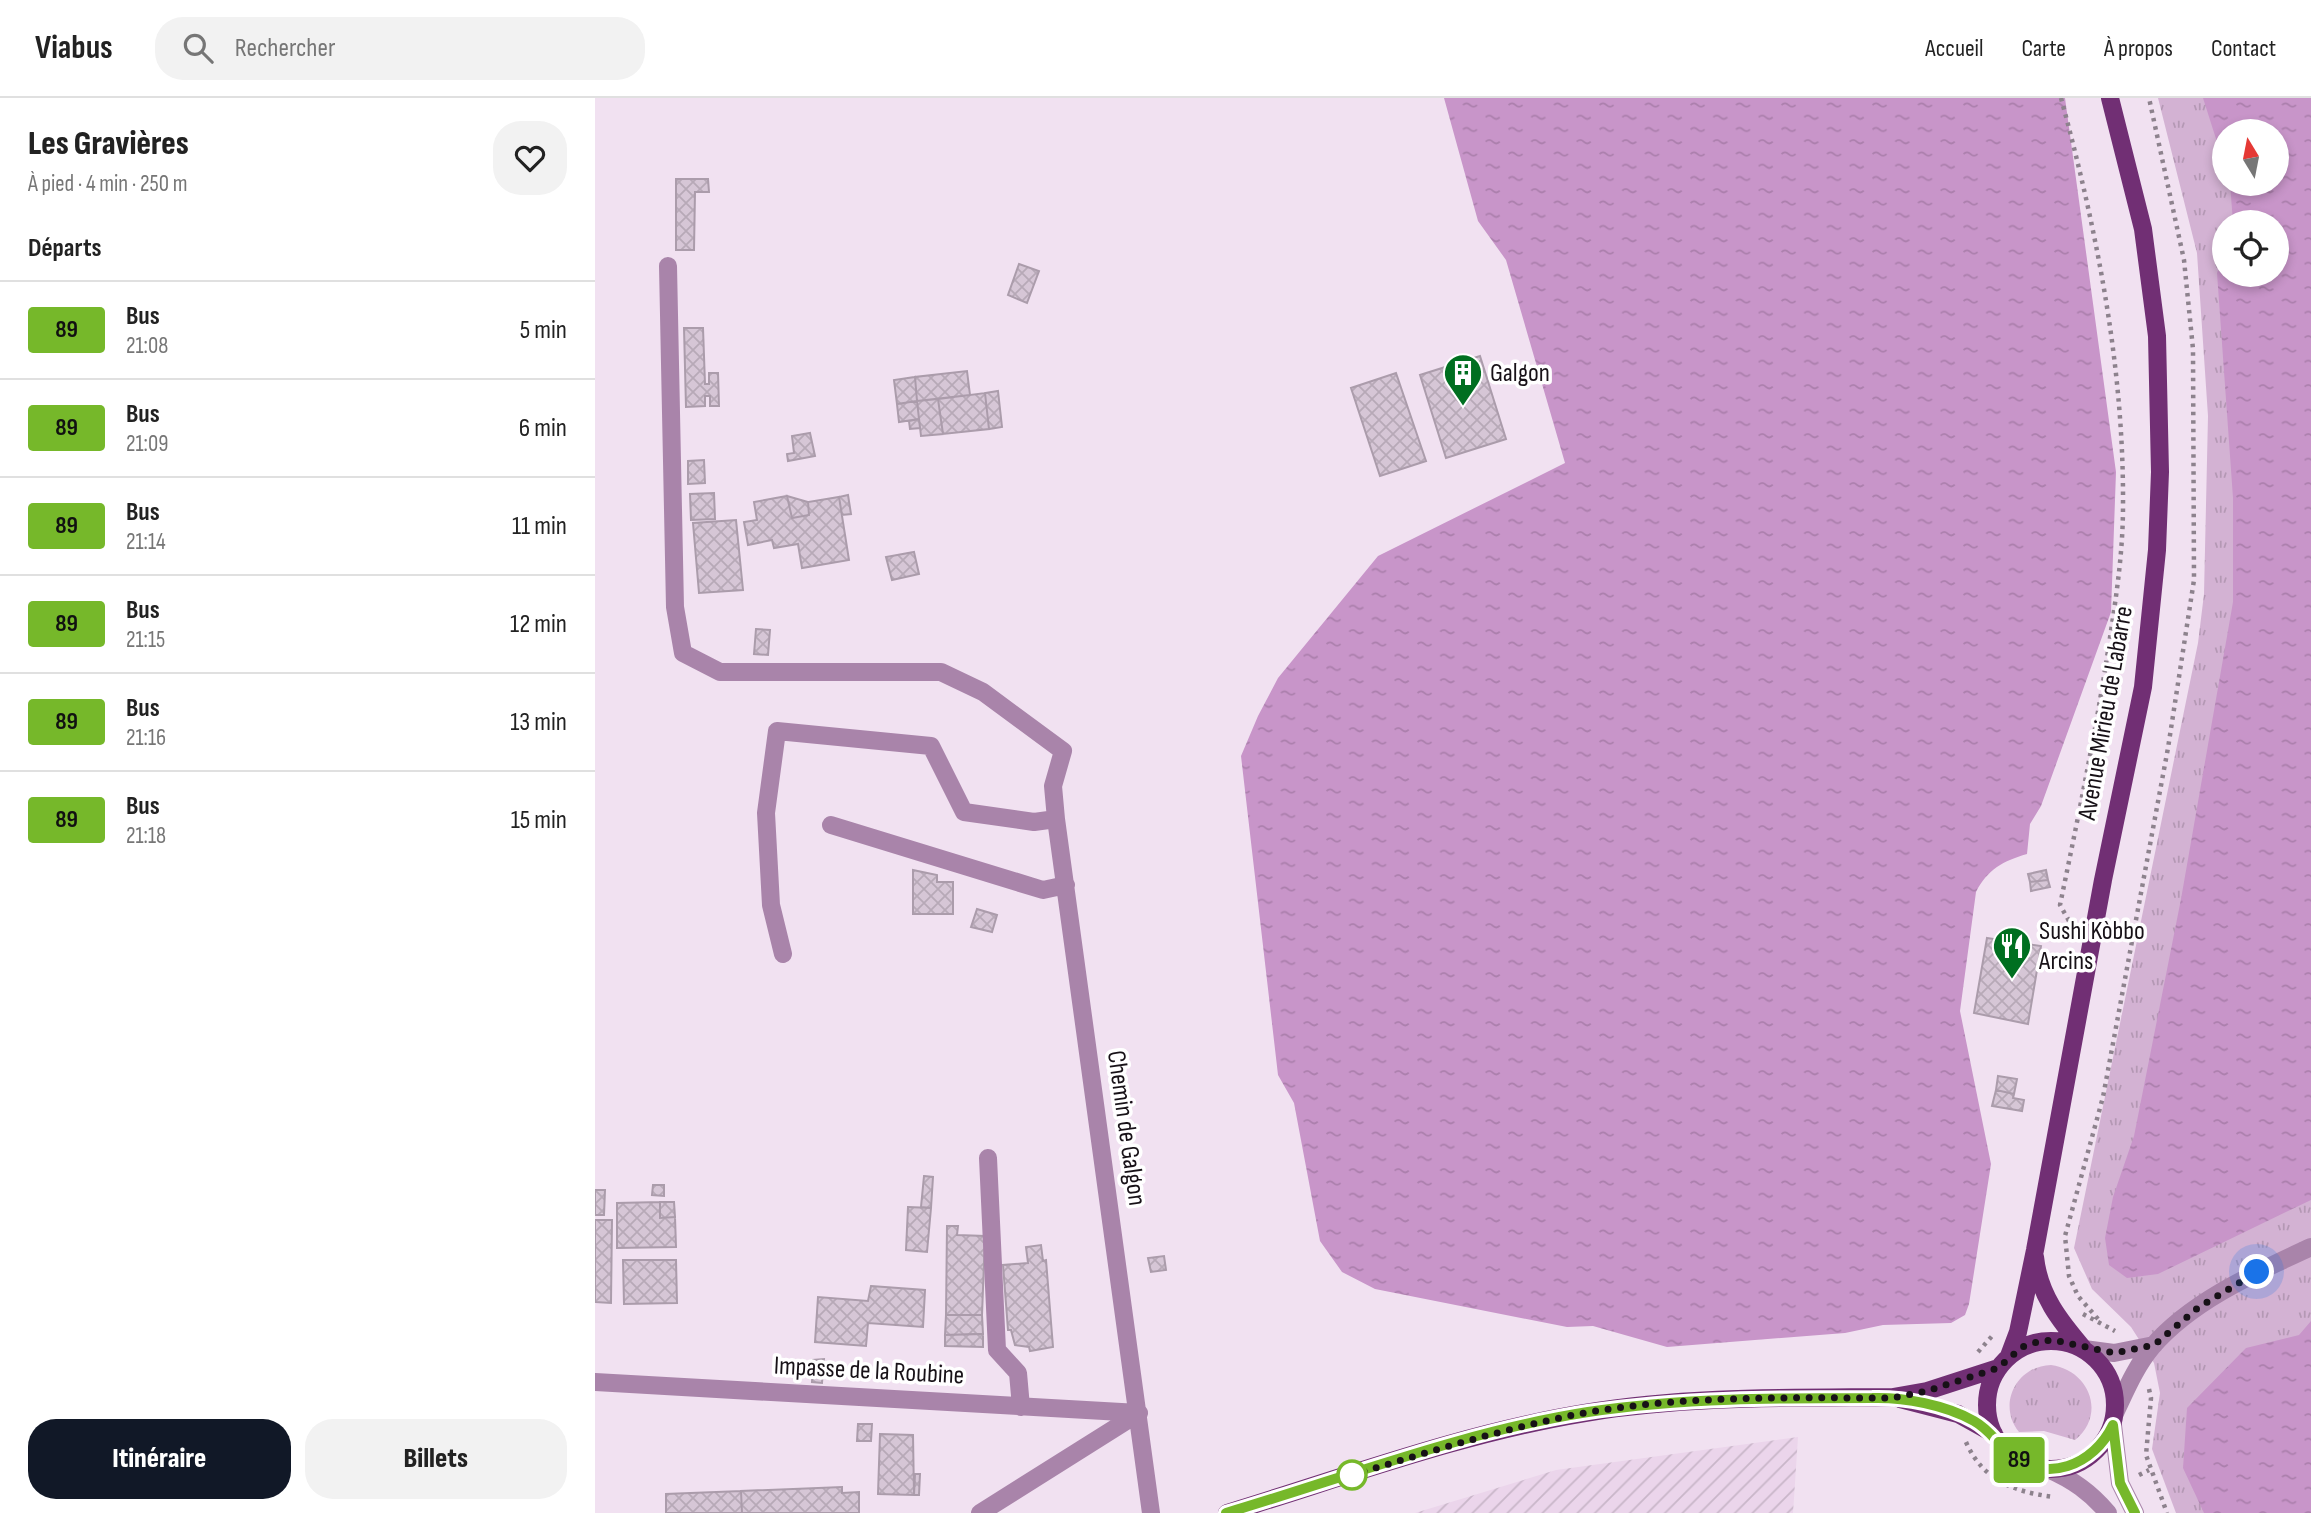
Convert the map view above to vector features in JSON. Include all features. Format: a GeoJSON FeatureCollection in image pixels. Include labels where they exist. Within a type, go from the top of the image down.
{"type":"FeatureCollection","features":[{"type":"Feature","properties":{"kind":"main road","name":"Avenue Mirieu de Labarre"},"geometry":{"type":"LineString","coordinates":[[2003,1362],[2018,1332],[2103,880],[2143,687],[2157,550],[2160,472],[2157,335],[2143,229],[2110,98]]}},
{"type":"Feature","properties":{"kind":"main road","name":"Avenue Mirieu de Labarre"},"geometry":{"type":"LineString","coordinates":[[2035,1250],[2037,1272],[2050,1304],[2084,1349]]}},
{"type":"Feature","properties":{"kind":"main road"},"geometry":{"type":"LineString","coordinates":[[1227,1513],[1506,1429],[1587,1413],[1701,1400],[1893,1398],[1927,1391],[2003,1362],[2022,1347],[2053,1340],[2084,1349],[2101,1364],[2112,1383],[2114,1419],[2098,1449],[2088,1458],[2068,1466],[2048,1469],[2021,1461],[2009,1453],[1994,1434],[1958,1414],[1893,1398]]}},
{"type":"Feature","properties":{"kind":"main road"},"geometry":{"type":"LineString","coordinates":[[1994,1434],[1987,1408],[1988,1394],[2003,1362]]}},
{"type":"Feature","properties":{"kind":"street","name":"Chemin de Galgon"},"geometry":{"type":"LineString","coordinates":[[668,266],[675,607],[683,653],[720,672],[941,672],[983,692],[1063,751],[1053,786],[1056,820],[1151,1513]]}},
{"type":"Feature","properties":{"kind":"street"},"geometry":{"type":"LineString","coordinates":[[783,954],[772,905],[766,813],[777,731],[931,746],[964,812],[1034,822],[1056,820]]}},
{"type":"Feature","properties":{"kind":"street"},"geometry":{"type":"LineString","coordinates":[[831,825],[1043,890],[1066,885]]}},
{"type":"Feature","properties":{"kind":"street"},"geometry":{"type":"LineString","coordinates":[[988,1158],[997,1350],[1018,1373],[1021,1406]]}},
{"type":"Feature","properties":{"kind":"street"},"geometry":{"type":"LineString","coordinates":[[2135,1513],[2118,1475],[2114,1419],[2133,1375],[2154,1345],[2228,1288],[2311,1247]]}},
{"type":"Feature","properties":{"kind":"street"},"geometry":{"type":"LineString","coordinates":[[2084,1349],[2114,1353],[2154,1345]]}},
{"type":"Feature","properties":{"kind":"street","name":"Impasse de la Roubine"},"geometry":{"type":"LineString","coordinates":[[595,1382],[1139,1413]]}},
{"type":"Feature","properties":{"kind":"street"},"geometry":{"type":"LineString","coordinates":[[980,1513],[1139,1413]]}},
{"type":"Feature","properties":{"kind":"street"},"geometry":{"type":"LineString","coordinates":[[2048,1469],[2073,1480],[2090,1492],[2108,1513]]}},
{"type":"Feature","properties":{"kind":"path"},"geometry":{"type":"LineString","coordinates":[[2061,98],[2094,229],[2113,346],[2119,384],[2123,484],[2119,576],[2098,719],[2060,905],[2075,932]]}},
{"type":"Feature","properties":{"kind":"path"},"geometry":{"type":"LineString","coordinates":[[2149,1470],[2167,1513]]}},
{"type":"Feature","properties":{"kind":"shaded area"},"geometry":{"type":"Polygon","coordinates":[[[1798,1437],[1793,1513],[1415,1513],[1556,1470],[1798,1437]]]}},
{"type":"Feature","properties":{"kind":"green space"},"geometry":{"type":"Polygon","coordinates":[[[2158,98],[2311,98],[2311,1513],[2176,1513],[2152,1449],[2160,1393],[2154,1363],[2131,1327],[2092,1289],[2074,1248],[2198,643],[2204,594],[2208,416],[2197,253],[2158,98]]]}},
{"type":"Feature","properties":{"kind":"green space"},"geometry":{"type":"Polygon","coordinates":[[[2051,1365],[2075,1375],[2084,1384],[2089,1395],[2090,1418],[2085,1430],[2075,1440],[2044,1431],[2019,1432],[2013,1421],[2010,1399],[2020,1380],[2028,1372],[2051,1365]]]}},
{"type":"Feature","properties":{"kind":"water"},"geometry":{"type":"Polygon","coordinates":[[[1444,98],[2065,98],[2116,472],[2111,612],[2041,806],[2030,824],[2027,854],[1997,867],[1976,892],[1960,1011],[1991,1164],[1969,1304],[1965,1315],[1951,1323],[1883,1325],[1845,1333],[1667,1347],[1593,1326],[1567,1327],[1375,1289],[1342,1272],[1320,1241],[1294,1103],[1278,1075],[1241,756],[1278,678],[1378,556],[1565,463],[1506,260],[1478,221],[1444,98]]]}},
{"type":"Feature","properties":{"kind":"water"},"geometry":{"type":"Polygon","coordinates":[[[2203,98],[2311,98],[2311,1200],[2158,1274],[2127,1278],[2109,1265],[2105,1238],[2113,1197],[2134,1136],[2181,899],[2233,602],[2233,498],[2218,287],[2289,287],[2289,210],[2232,210],[2231,196],[2289,196],[2289,119],[2212,119],[2212,126],[2203,98]]]}},
{"type":"Feature","properties":{"kind":"water"},"geometry":{"type":"Polygon","coordinates":[[[2311,1321],[2311,1513],[2204,1513],[2183,1468],[2187,1408],[2246,1348],[2299,1335],[2311,1321]]]}},
{"type":"Feature","properties":{"kind":"building"},"geometry":{"type":"Polygon","coordinates":[[[676,179],[708,179],[709,192],[695,192],[694,250],[676,250],[676,179]]]}},
{"type":"Feature","properties":{"kind":"building"},"geometry":{"type":"Polygon","coordinates":[[[1019,264],[1039,271],[1027,303],[1008,295],[1019,264]]]}},
{"type":"Feature","properties":{"kind":"building"},"geometry":{"type":"Polygon","coordinates":[[[684,328],[703,328],[705,384],[709,384],[709,373],[718,373],[719,406],[710,406],[710,396],[705,396],[705,406],[686,407],[684,328]]]}},
{"type":"Feature","properties":{"kind":"building","name":"Galgon"},"geometry":{"type":"Polygon","coordinates":[[[1480,356],[1506,439],[1446,458],[1420,375],[1480,356]]]}},
{"type":"Feature","properties":{"kind":"building"},"geometry":{"type":"Polygon","coordinates":[[[967,371],[970,395],[917,401],[915,377],[967,371]]]}},
{"type":"Feature","properties":{"kind":"building"},"geometry":{"type":"Polygon","coordinates":[[[1396,373],[1426,461],[1380,476],[1351,388],[1396,373]]]}},
{"type":"Feature","properties":{"kind":"building"},"geometry":{"type":"Polygon","coordinates":[[[915,377],[917,401],[897,404],[894,380],[915,377]]]}},
{"type":"Feature","properties":{"kind":"building"},"geometry":{"type":"Polygon","coordinates":[[[998,391],[1002,427],[989,429],[985,393],[998,391]]]}},
{"type":"Feature","properties":{"kind":"building"},"geometry":{"type":"Polygon","coordinates":[[[985,393],[989,429],[943,434],[938,399],[985,393]]]}},
{"type":"Feature","properties":{"kind":"building"},"geometry":{"type":"Polygon","coordinates":[[[938,399],[943,434],[921,436],[917,401],[938,399]]]}},
{"type":"Feature","properties":{"kind":"building"},"geometry":{"type":"Polygon","coordinates":[[[917,401],[919,419],[899,422],[897,404],[917,401]]]}},
{"type":"Feature","properties":{"kind":"building"},"geometry":{"type":"Polygon","coordinates":[[[919,419],[920,428],[910,429],[909,421],[919,419]]]}},
{"type":"Feature","properties":{"kind":"building"},"geometry":{"type":"Polygon","coordinates":[[[810,433],[815,456],[788,461],[787,454],[794,453],[792,436],[810,433]]]}},
{"type":"Feature","properties":{"kind":"building"},"geometry":{"type":"Polygon","coordinates":[[[704,460],[705,483],[688,484],[688,461],[704,460]]]}},
{"type":"Feature","properties":{"kind":"building"},"geometry":{"type":"Polygon","coordinates":[[[714,493],[715,519],[691,520],[690,494],[714,493]]]}},
{"type":"Feature","properties":{"kind":"building"},"geometry":{"type":"Polygon","coordinates":[[[848,495],[851,514],[842,515],[839,497],[848,495]]]}},
{"type":"Feature","properties":{"kind":"building"},"geometry":{"type":"Polygon","coordinates":[[[787,496],[792,518],[809,515],[808,502],[839,497],[849,560],[802,568],[798,544],[774,548],[772,540],[748,545],[744,522],[757,520],[754,502],[787,496]]]}},
{"type":"Feature","properties":{"kind":"building"},"geometry":{"type":"Polygon","coordinates":[[[787,496],[808,502],[809,515],[792,518],[787,496]]]}},
{"type":"Feature","properties":{"kind":"building"},"geometry":{"type":"Polygon","coordinates":[[[736,520],[743,590],[699,593],[693,523],[736,520]]]}},
{"type":"Feature","properties":{"kind":"building"},"geometry":{"type":"Polygon","coordinates":[[[914,552],[919,574],[892,580],[886,557],[914,552]]]}},
{"type":"Feature","properties":{"kind":"building"},"geometry":{"type":"Polygon","coordinates":[[[756,629],[770,630],[768,655],[754,654],[756,629]]]}},
{"type":"Feature","properties":{"kind":"building"},"geometry":{"type":"Polygon","coordinates":[[[913,870],[937,875],[937,882],[953,882],[953,914],[913,914],[913,870]]]}},
{"type":"Feature","properties":{"kind":"building"},"geometry":{"type":"Polygon","coordinates":[[[2046,870],[2048,880],[2030,882],[2028,874],[2046,870]]]}},
{"type":"Feature","properties":{"kind":"building"},"geometry":{"type":"Polygon","coordinates":[[[2048,880],[2050,887],[2031,891],[2030,882],[2048,880]]]}},
{"type":"Feature","properties":{"kind":"building"},"geometry":{"type":"Polygon","coordinates":[[[977,909],[997,915],[992,932],[971,927],[977,909]]]}},
{"type":"Feature","properties":{"kind":"building"},"geometry":{"type":"Polygon","coordinates":[[[1987,938],[2041,946],[2028,1024],[1974,1013],[1987,938]]]}},
{"type":"Feature","properties":{"kind":"building"},"geometry":{"type":"Polygon","coordinates":[[[1998,1076],[2017,1079],[2014,1094],[1996,1090],[1998,1076]]]}},
{"type":"Feature","properties":{"kind":"building"},"geometry":{"type":"Polygon","coordinates":[[[1996,1090],[2014,1094],[2013,1098],[2024,1100],[2022,1111],[1992,1106],[1996,1090]]]}},
{"type":"Feature","properties":{"kind":"building"},"geometry":{"type":"Polygon","coordinates":[[[924,1176],[933,1177],[931,1208],[921,1207],[924,1176]]]}},
{"type":"Feature","properties":{"kind":"building"},"geometry":{"type":"Polygon","coordinates":[[[653,1185],[664,1185],[664,1196],[652,1195],[653,1185]]]}},
{"type":"Feature","properties":{"kind":"building"},"geometry":{"type":"Polygon","coordinates":[[[595,1190],[605,1190],[604,1215],[595,1215],[595,1190]]]}},
{"type":"Feature","properties":{"kind":"building"},"geometry":{"type":"Polygon","coordinates":[[[660,1202],[674,1202],[675,1217],[660,1218],[660,1202]]]}},
{"type":"Feature","properties":{"kind":"building"},"geometry":{"type":"Polygon","coordinates":[[[660,1202],[660,1218],[675,1217],[676,1247],[617,1248],[617,1203],[660,1202]]]}},
{"type":"Feature","properties":{"kind":"building"},"geometry":{"type":"Polygon","coordinates":[[[908,1207],[931,1208],[927,1252],[906,1250],[908,1207]]]}},
{"type":"Feature","properties":{"kind":"building"},"geometry":{"type":"Polygon","coordinates":[[[595,1220],[612,1220],[611,1303],[595,1302],[595,1220]]]}},
{"type":"Feature","properties":{"kind":"building"},"geometry":{"type":"Polygon","coordinates":[[[947,1226],[958,1226],[957,1235],[985,1236],[982,1315],[946,1315],[947,1226]]]}},
{"type":"Feature","properties":{"kind":"building"},"geometry":{"type":"Polygon","coordinates":[[[1041,1245],[1043,1261],[1046,1260],[1053,1347],[1030,1351],[1029,1347],[1015,1345],[1011,1330],[1008,1330],[1003,1265],[1028,1263],[1026,1247],[1041,1245]]]}},
{"type":"Feature","properties":{"kind":"building"},"geometry":{"type":"Polygon","coordinates":[[[1164,1256],[1166,1270],[1151,1272],[1148,1258],[1164,1256]]]}},
{"type":"Feature","properties":{"kind":"building"},"geometry":{"type":"Polygon","coordinates":[[[623,1260],[676,1260],[677,1303],[624,1304],[623,1260]]]}},
{"type":"Feature","properties":{"kind":"building"},"geometry":{"type":"Polygon","coordinates":[[[871,1286],[925,1290],[923,1327],[868,1323],[866,1346],[815,1342],[818,1297],[868,1301],[871,1286]]]}},
{"type":"Feature","properties":{"kind":"building"},"geometry":{"type":"Polygon","coordinates":[[[946,1315],[982,1315],[983,1334],[945,1335],[946,1315]]]}},
{"type":"Feature","properties":{"kind":"building"},"geometry":{"type":"Polygon","coordinates":[[[983,1334],[983,1347],[945,1346],[945,1335],[983,1334]]]}},
{"type":"Feature","properties":{"kind":"building"},"geometry":{"type":"Polygon","coordinates":[[[824,1359],[822,1383],[812,1382],[813,1360],[824,1359]]]}},
{"type":"Feature","properties":{"kind":"building"},"geometry":{"type":"Polygon","coordinates":[[[858,1424],[872,1424],[871,1441],[857,1441],[858,1424]]]}},
{"type":"Feature","properties":{"kind":"building"},"geometry":{"type":"Polygon","coordinates":[[[880,1434],[913,1435],[914,1495],[878,1494],[880,1434]]]}},
{"type":"Feature","properties":{"kind":"building"},"geometry":{"type":"Polygon","coordinates":[[[915,1474],[920,1474],[919,1495],[914,1495],[915,1474]]]}},
{"type":"Feature","properties":{"kind":"building"},"geometry":{"type":"Polygon","coordinates":[[[842,1487],[842,1493],[859,1492],[859,1513],[742,1513],[741,1491],[842,1487]]]}},
{"type":"Feature","properties":{"kind":"building"},"geometry":{"type":"Polygon","coordinates":[[[741,1491],[742,1513],[666,1513],[666,1494],[741,1491]]]}},
{"type":"Feature","properties":{"kind":"bus line","name":"89"},"geometry":{"type":"LineString","coordinates":[[1226,1513],[1506,1429],[1587,1413],[1688,1401],[1765,1397],[1893,1398],[1926,1405],[1973,1420],[1994,1434],[2009,1453],[2021,1461],[2048,1469],[2061,1468],[2088,1458],[2098,1449],[2113,1425],[2114,1453],[2120,1483],[2135,1513]]}},
{"type":"Feature","properties":{"kind":"place","name":"Galgon"},"geometry":{"type":"Point","coordinates":[1463,407]}},
{"type":"Feature","properties":{"kind":"place","name":"Sushi Kòbbo Arcins"},"geometry":{"type":"Point","coordinates":[2012,980]}},
{"type":"Feature","properties":{"kind":"route"},"geometry":{"type":"LineString","coordinates":[[1352,1475],[1506,1429],[1587,1413],[1688,1401],[1765,1397],[1893,1398],[1927,1391],[1998,1368],[2022,1347],[2037,1342],[2053,1340],[2084,1349],[2114,1353],[2129,1351],[2154,1345],[2199,1307],[2257,1272]]}}]}
